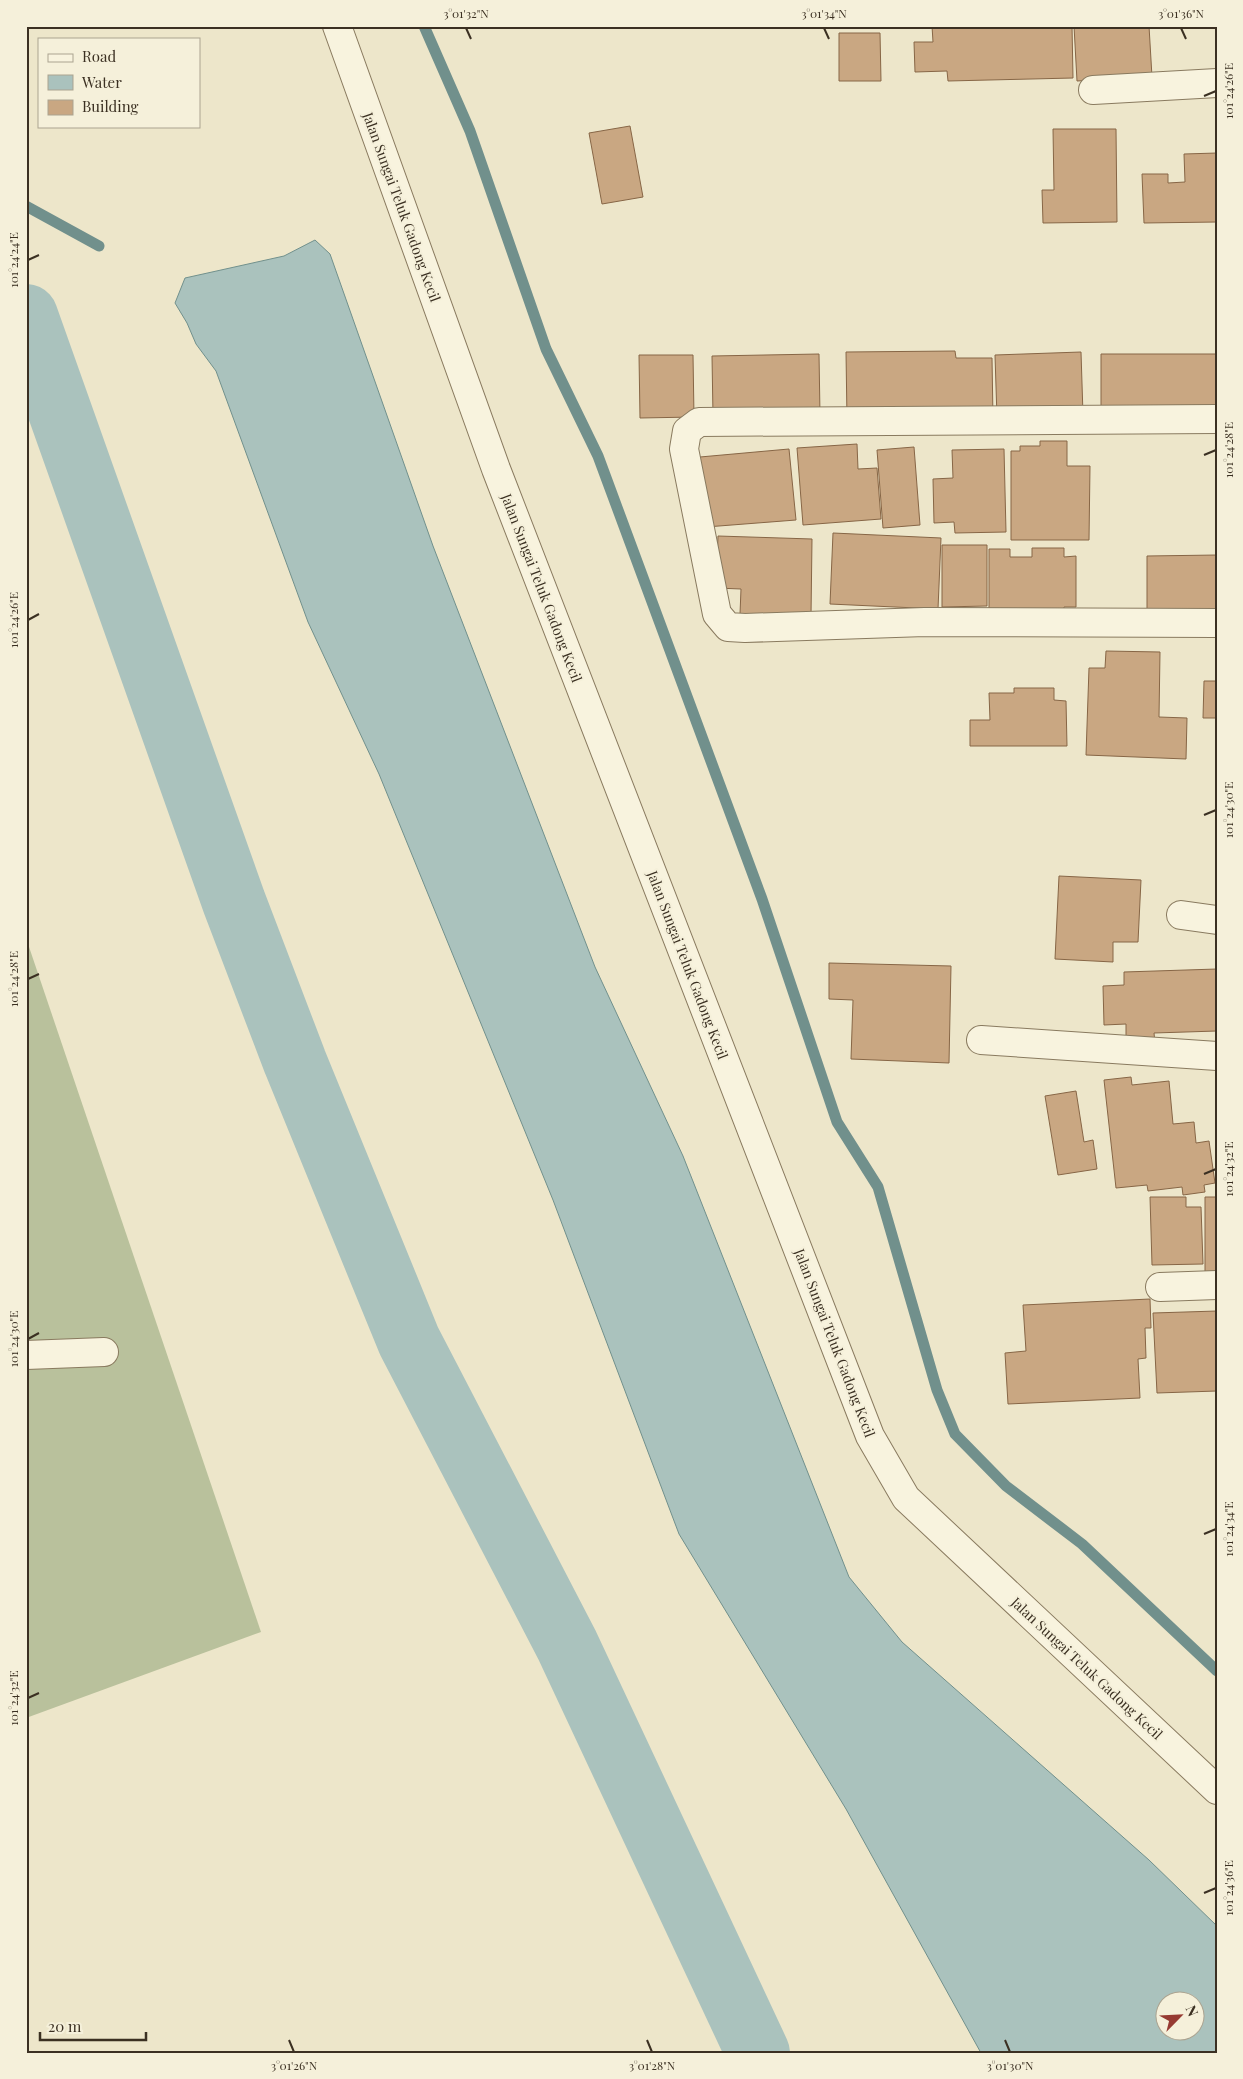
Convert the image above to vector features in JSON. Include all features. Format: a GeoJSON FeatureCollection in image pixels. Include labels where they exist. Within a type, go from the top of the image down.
{"type":"FeatureCollection","features":[{"type":"Feature","properties":{"kind":"street","name":"Jalan Sungai Teluk Gadong Kecil"},"geometry":{"type":"LineString","coordinates":[[337,26],[496,469],[870,1436],[906,1498],[1217,1790]]}},
{"type":"Feature","properties":{"kind":"street"},"geometry":{"type":"LineString","coordinates":[[1093,90],[1217,83]]}},
{"type":"Feature","properties":{"kind":"street"},"geometry":{"type":"LineString","coordinates":[[1217,419],[699,422],[687,431],[684,449],[717,614],[728,627],[926,622],[1217,623]]}},
{"type":"Feature","properties":{"kind":"street"},"geometry":{"type":"LineString","coordinates":[[1181,915],[1217,920]]}},
{"type":"Feature","properties":{"kind":"street"},"geometry":{"type":"LineString","coordinates":[[981,1040],[1217,1056]]}},
{"type":"Feature","properties":{"kind":"street"},"geometry":{"type":"LineString","coordinates":[[1160,1287],[1217,1285]]}},
{"type":"Feature","properties":{"kind":"street"},"geometry":{"type":"LineString","coordinates":[[26,1355],[104,1352]]}},
{"type":"Feature","properties":{"kind":"green space"},"geometry":{"type":"Polygon","coordinates":[[[26,938],[261,1632],[26,1718],[26,938]]]}},
{"type":"Feature","properties":{"kind":"water"},"geometry":{"type":"Polygon","coordinates":[[[315,240],[330,254],[433,546],[595,967],[683,1156],[849,1577],[902,1642],[1149,1860],[1217,1926],[1217,2053],[981,2053],[846,1809],[679,1534],[553,1200],[379,774],[308,622],[216,371],[196,344],[187,323],[175,303],[185,278],[284,256],[315,240]]]}},
{"type":"Feature","properties":{"kind":"building"},"geometry":{"type":"Polygon","coordinates":[[[932,26],[1072,26],[1073,78],[948,81],[947,71],[915,72],[914,42],[933,42],[932,26]]]}},
{"type":"Feature","properties":{"kind":"building"},"geometry":{"type":"Polygon","coordinates":[[[1074,26],[1149,26],[1152,77],[1077,81],[1074,26]]]}},
{"type":"Feature","properties":{"kind":"building"},"geometry":{"type":"Polygon","coordinates":[[[839,33],[880,33],[881,81],[839,81],[839,33]]]}},
{"type":"Feature","properties":{"kind":"building"},"geometry":{"type":"Polygon","coordinates":[[[630,126],[643,197],[602,204],[589,133],[630,126]]]}},
{"type":"Feature","properties":{"kind":"building"},"geometry":{"type":"Polygon","coordinates":[[[1053,129],[1116,129],[1117,222],[1043,223],[1042,190],[1054,190],[1053,129]]]}},
{"type":"Feature","properties":{"kind":"building"},"geometry":{"type":"Polygon","coordinates":[[[1217,153],[1217,222],[1144,223],[1142,174],[1168,174],[1168,183],[1185,182],[1184,154],[1217,153]]]}},
{"type":"Feature","properties":{"kind":"building"},"geometry":{"type":"Polygon","coordinates":[[[955,351],[956,358],[992,358],[993,419],[847,420],[846,352],[955,351]]]}},
{"type":"Feature","properties":{"kind":"building"},"geometry":{"type":"Polygon","coordinates":[[[1081,352],[1083,415],[997,418],[995,355],[1081,352]]]}},
{"type":"Feature","properties":{"kind":"building"},"geometry":{"type":"Polygon","coordinates":[[[819,354],[820,415],[713,416],[712,356],[819,354]]]}},
{"type":"Feature","properties":{"kind":"building"},"geometry":{"type":"Polygon","coordinates":[[[1101,354],[1217,354],[1217,412],[1101,412],[1101,354]]]}},
{"type":"Feature","properties":{"kind":"building"},"geometry":{"type":"Polygon","coordinates":[[[639,355],[693,355],[694,417],[640,418],[639,355]]]}},
{"type":"Feature","properties":{"kind":"building"},"geometry":{"type":"Polygon","coordinates":[[[1040,441],[1067,441],[1067,466],[1090,466],[1089,540],[1011,540],[1011,451],[1020,451],[1020,446],[1040,446],[1040,441]]]}},
{"type":"Feature","properties":{"kind":"building"},"geometry":{"type":"Polygon","coordinates":[[[857,444],[858,469],[877,468],[881,519],[803,525],[797,448],[857,444]]]}},
{"type":"Feature","properties":{"kind":"building"},"geometry":{"type":"Polygon","coordinates":[[[914,447],[920,525],[883,528],[877,450],[914,447]]]}},
{"type":"Feature","properties":{"kind":"building"},"geometry":{"type":"Polygon","coordinates":[[[789,449],[796,520],[706,527],[700,457],[789,449]]]}},
{"type":"Feature","properties":{"kind":"building"},"geometry":{"type":"Polygon","coordinates":[[[1004,449],[1006,532],[955,533],[954,522],[934,523],[933,479],[953,478],[952,450],[1004,449]]]}},
{"type":"Feature","properties":{"kind":"building"},"geometry":{"type":"Polygon","coordinates":[[[833,533],[941,538],[938,609],[830,604],[833,533]]]}},
{"type":"Feature","properties":{"kind":"building"},"geometry":{"type":"Polygon","coordinates":[[[718,536],[812,539],[811,616],[740,614],[741,589],[716,588],[718,536]]]}},
{"type":"Feature","properties":{"kind":"building"},"geometry":{"type":"Polygon","coordinates":[[[942,545],[987,545],[987,606],[942,607],[942,545]]]}},
{"type":"Feature","properties":{"kind":"building"},"geometry":{"type":"Polygon","coordinates":[[[1032,548],[1064,548],[1064,557],[1076,556],[1076,607],[1064,607],[1064,615],[989,615],[989,549],[1010,549],[1010,557],[1032,557],[1032,548]]]}},
{"type":"Feature","properties":{"kind":"building"},"geometry":{"type":"Polygon","coordinates":[[[1217,555],[1217,614],[1147,614],[1147,556],[1217,555]]]}},
{"type":"Feature","properties":{"kind":"building"},"geometry":{"type":"Polygon","coordinates":[[[1106,651],[1160,652],[1159,717],[1187,718],[1186,759],[1086,755],[1089,668],[1105,668],[1106,651]]]}},
{"type":"Feature","properties":{"kind":"building"},"geometry":{"type":"Polygon","coordinates":[[[1204,681],[1217,681],[1217,718],[1203,718],[1204,681]]]}},
{"type":"Feature","properties":{"kind":"building"},"geometry":{"type":"Polygon","coordinates":[[[1014,688],[1054,688],[1054,700],[1066,701],[1067,746],[970,746],[970,720],[990,720],[989,693],[1014,693],[1014,688]]]}},
{"type":"Feature","properties":{"kind":"building"},"geometry":{"type":"Polygon","coordinates":[[[1059,876],[1141,880],[1138,942],[1113,942],[1113,962],[1055,959],[1059,876]]]}},
{"type":"Feature","properties":{"kind":"building"},"geometry":{"type":"Polygon","coordinates":[[[829,963],[951,966],[949,1063],[851,1059],[853,1000],[829,999],[829,963]]]}},
{"type":"Feature","properties":{"kind":"building"},"geometry":{"type":"Polygon","coordinates":[[[1217,969],[1217,1031],[1154,1033],[1155,1043],[1126,1044],[1126,1024],[1104,1025],[1103,986],[1124,985],[1124,972],[1217,969]]]}},
{"type":"Feature","properties":{"kind":"building"},"geometry":{"type":"Polygon","coordinates":[[[1131,1077],[1132,1085],[1169,1081],[1173,1124],[1194,1122],[1196,1143],[1209,1141],[1215,1183],[1204,1185],[1205,1192],[1183,1195],[1182,1187],[1148,1191],[1147,1185],[1116,1188],[1104,1080],[1131,1077]]]}},
{"type":"Feature","properties":{"kind":"building"},"geometry":{"type":"Polygon","coordinates":[[[1076,1091],[1084,1142],[1093,1140],[1097,1169],[1058,1175],[1045,1096],[1076,1091]]]}},
{"type":"Feature","properties":{"kind":"building"},"geometry":{"type":"Polygon","coordinates":[[[1150,1197],[1186,1197],[1186,1207],[1201,1207],[1203,1264],[1152,1265],[1150,1197]]]}},
{"type":"Feature","properties":{"kind":"building"},"geometry":{"type":"Polygon","coordinates":[[[1205,1197],[1217,1197],[1217,1275],[1205,1275],[1205,1197]]]}},
{"type":"Feature","properties":{"kind":"building"},"geometry":{"type":"Polygon","coordinates":[[[1150,1299],[1151,1328],[1145,1328],[1146,1358],[1138,1359],[1140,1398],[1008,1404],[1005,1353],[1026,1351],[1023,1305],[1150,1299]]]}},
{"type":"Feature","properties":{"kind":"building"},"geometry":{"type":"Polygon","coordinates":[[[1217,1311],[1217,1391],[1157,1393],[1153,1313],[1217,1311]]]}},
{"type":"Feature","properties":{"kind":"waterway"},"geometry":{"type":"LineString","coordinates":[[424,26],[470,131],[546,349],[598,456],[762,899],[837,1122],[878,1187],[937,1390],[955,1434],[1006,1486],[1082,1544],[1217,1671]]}},
{"type":"Feature","properties":{"kind":"waterway"},"geometry":{"type":"LineString","coordinates":[[26,206],[99,246]]}},
{"type":"Feature","properties":{"kind":"waterway"},"geometry":{"type":"LineString","coordinates":[[26,316],[234,902],[295,1062],[409,1341],[567,1645],[758,2053]]}}]}
